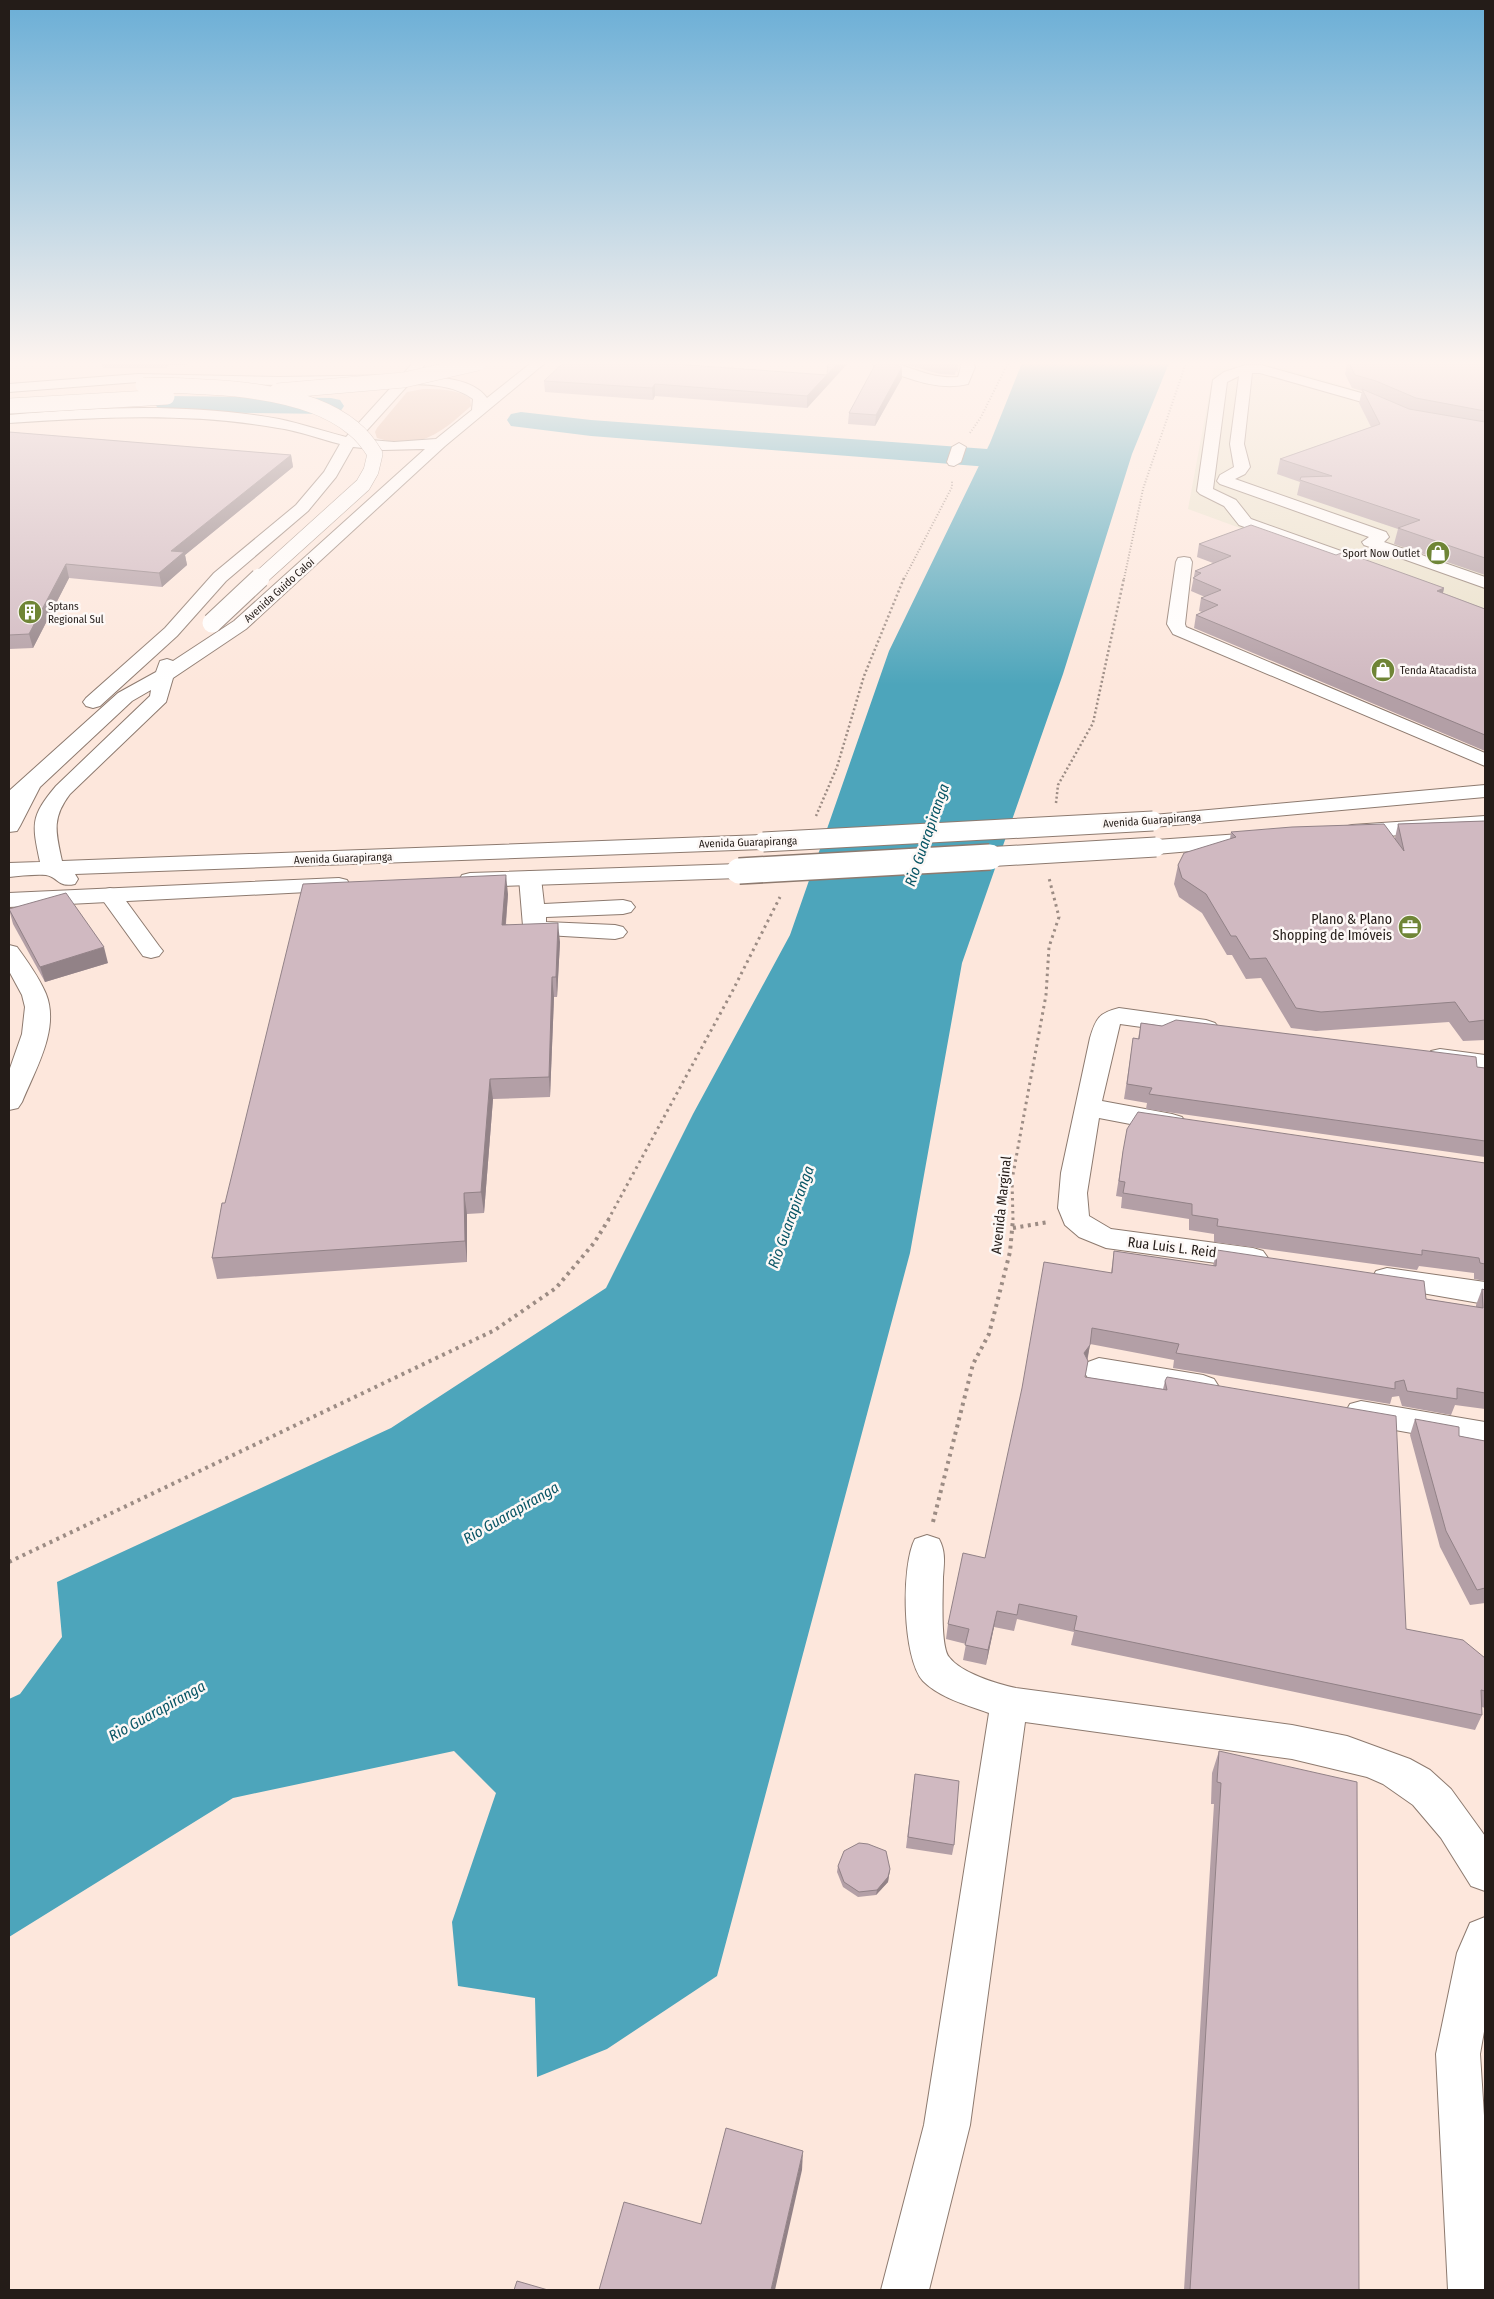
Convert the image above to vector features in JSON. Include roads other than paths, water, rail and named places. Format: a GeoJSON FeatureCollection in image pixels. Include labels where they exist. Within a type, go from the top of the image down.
{"type":"FeatureCollection","features":[{"type":"Feature","properties":{"kind":"main road"},"geometry":{"type":"LineString","coordinates":[[9,778],[39,754],[171,632],[220,577],[302,508],[334,470]]}},
{"type":"Feature","properties":{"kind":"main road"},"geometry":{"type":"LineString","coordinates":[[199,653],[201,641],[212,623],[285,554],[363,485],[371,470]]}},
{"type":"Feature","properties":{"kind":"main road","name":"Avenida Guido Caloi"},"geometry":{"type":"LineString","coordinates":[[9,801],[35,780],[126,697],[166,675],[240,626],[411,470]]}},
{"type":"Feature","properties":{"kind":"main road"},"geometry":{"type":"LineString","coordinates":[[1208,470],[1205,490],[1230,504],[1244,522],[1371,568]]}},
{"type":"Feature","properties":{"kind":"main road"},"geometry":{"type":"LineString","coordinates":[[1240,470],[1224,478],[1225,481],[1380,535],[1381,537],[1370,542],[1485,583]]}},
{"type":"Feature","properties":{"kind":"main road"},"geometry":{"type":"LineString","coordinates":[[1184,562],[1176,624],[1179,630],[1185,634],[1485,760]]}},
{"type":"Feature","properties":{"kind":"main road"},"geometry":{"type":"LineString","coordinates":[[151,951],[100,896],[53,869],[44,828],[52,804],[68,785],[159,698],[166,675],[171,632]]}},
{"type":"Feature","properties":{"kind":"main road"},"geometry":{"type":"LineString","coordinates":[[9,826],[14,812],[35,780]]}},
{"type":"Feature","properties":{"kind":"main road","name":"Avenida Guarapiranga"},"geometry":{"type":"LineString","coordinates":[[9,870],[763,842],[1153,821],[1485,791]]}},
{"type":"Feature","properties":{"kind":"main road"},"geometry":{"type":"LineString","coordinates":[[1330,834],[1485,822]]}},
{"type":"Feature","properties":{"kind":"main road","name":"Avenida Guarapiranga"},"geometry":{"type":"LineString","coordinates":[[453,880],[739,871],[1156,847],[1272,838]]}},
{"type":"Feature","properties":{"kind":"main road"},"geometry":{"type":"LineString","coordinates":[[530,878],[534,926],[542,930],[615,932]]}},
{"type":"Feature","properties":{"kind":"main road","name":"Avenida Guarapiranga"},"geometry":{"type":"LineString","coordinates":[[9,900],[365,884]]}},
{"type":"Feature","properties":{"kind":"main road"},"geometry":{"type":"LineString","coordinates":[[533,911],[623,907]]}},
{"type":"Feature","properties":{"kind":"main road"},"geometry":{"type":"LineString","coordinates":[[9,952],[35,996],[38,1014],[36,1030],[9,1102]]}},
{"type":"Feature","properties":{"kind":"main road"},"geometry":{"type":"LineString","coordinates":[[1193,1126],[1134,1118],[1087,1107],[1095,1078],[1099,1049],[1107,1023],[1112,1018],[1119,1016],[1225,1030]]}},
{"type":"Feature","properties":{"kind":"main road"},"geometry":{"type":"LineString","coordinates":[[1418,1055],[1485,1063]]}},
{"type":"Feature","properties":{"kind":"main road","name":"Rua Luis L. Reid"},"geometry":{"type":"LineString","coordinates":[[1087,1107],[1073,1202],[1074,1217],[1085,1228],[1106,1238],[1279,1262]]}},
{"type":"Feature","properties":{"kind":"main road"},"geometry":{"type":"LineString","coordinates":[[1357,1274],[1485,1292]]}},
{"type":"Feature","properties":{"kind":"main road"},"geometry":{"type":"LineString","coordinates":[[1099,1370],[1232,1392]]}},
{"type":"Feature","properties":{"kind":"main road"},"geometry":{"type":"LineString","coordinates":[[1330,1408],[1485,1434]]}},
{"type":"Feature","properties":{"kind":"main road"},"geometry":{"type":"LineString","coordinates":[[926,1549],[924,1628],[934,1667],[960,1684],[1009,1703],[1288,1741],[1367,1759],[1395,1770],[1416,1783],[1436,1800],[1453,1822],[1485,1872]]}},
{"type":"Feature","properties":{"kind":"main road"},"geometry":{"type":"LineString","coordinates":[[906,2290],[947,2125],[1009,1703]]}},
{"type":"Feature","properties":{"kind":"main road"},"geometry":{"type":"LineString","coordinates":[[1472,2290],[1458,2054],[1478,1953],[1485,1937]]}},
{"type":"Feature","properties":{"kind":"water","name":"Rio Guarapiranga"},"geometry":{"type":"Polygon","coordinates":[[[977,470],[1127,470],[1063,674],[962,963],[910,1253],[717,1976],[607,2049],[537,2077],[535,1998],[458,1986],[452,1922],[496,1793],[454,1751],[233,1798],[9,1937],[9,1699],[20,1694],[62,1637],[57,1582],[391,1428],[606,1288],[693,1114],[790,935],[889,651],[977,470]]]}},
{"type":"Feature","properties":{"kind":"place","name":"Sport Now Outlet"},"geometry":{"type":"Point","coordinates":[1438,553]}},
{"type":"Feature","properties":{"kind":"place","name":"Sptans Regional Sul"},"geometry":{"type":"Point","coordinates":[30,612]}},
{"type":"Feature","properties":{"kind":"place","name":"Tenda Atacadista"},"geometry":{"type":"Point","coordinates":[1383,670]}},
{"type":"Feature","properties":{"kind":"place","name":"Plano & Plano Shopping de Imóveis"},"geometry":{"type":"Point","coordinates":[1410,927]}}]}
